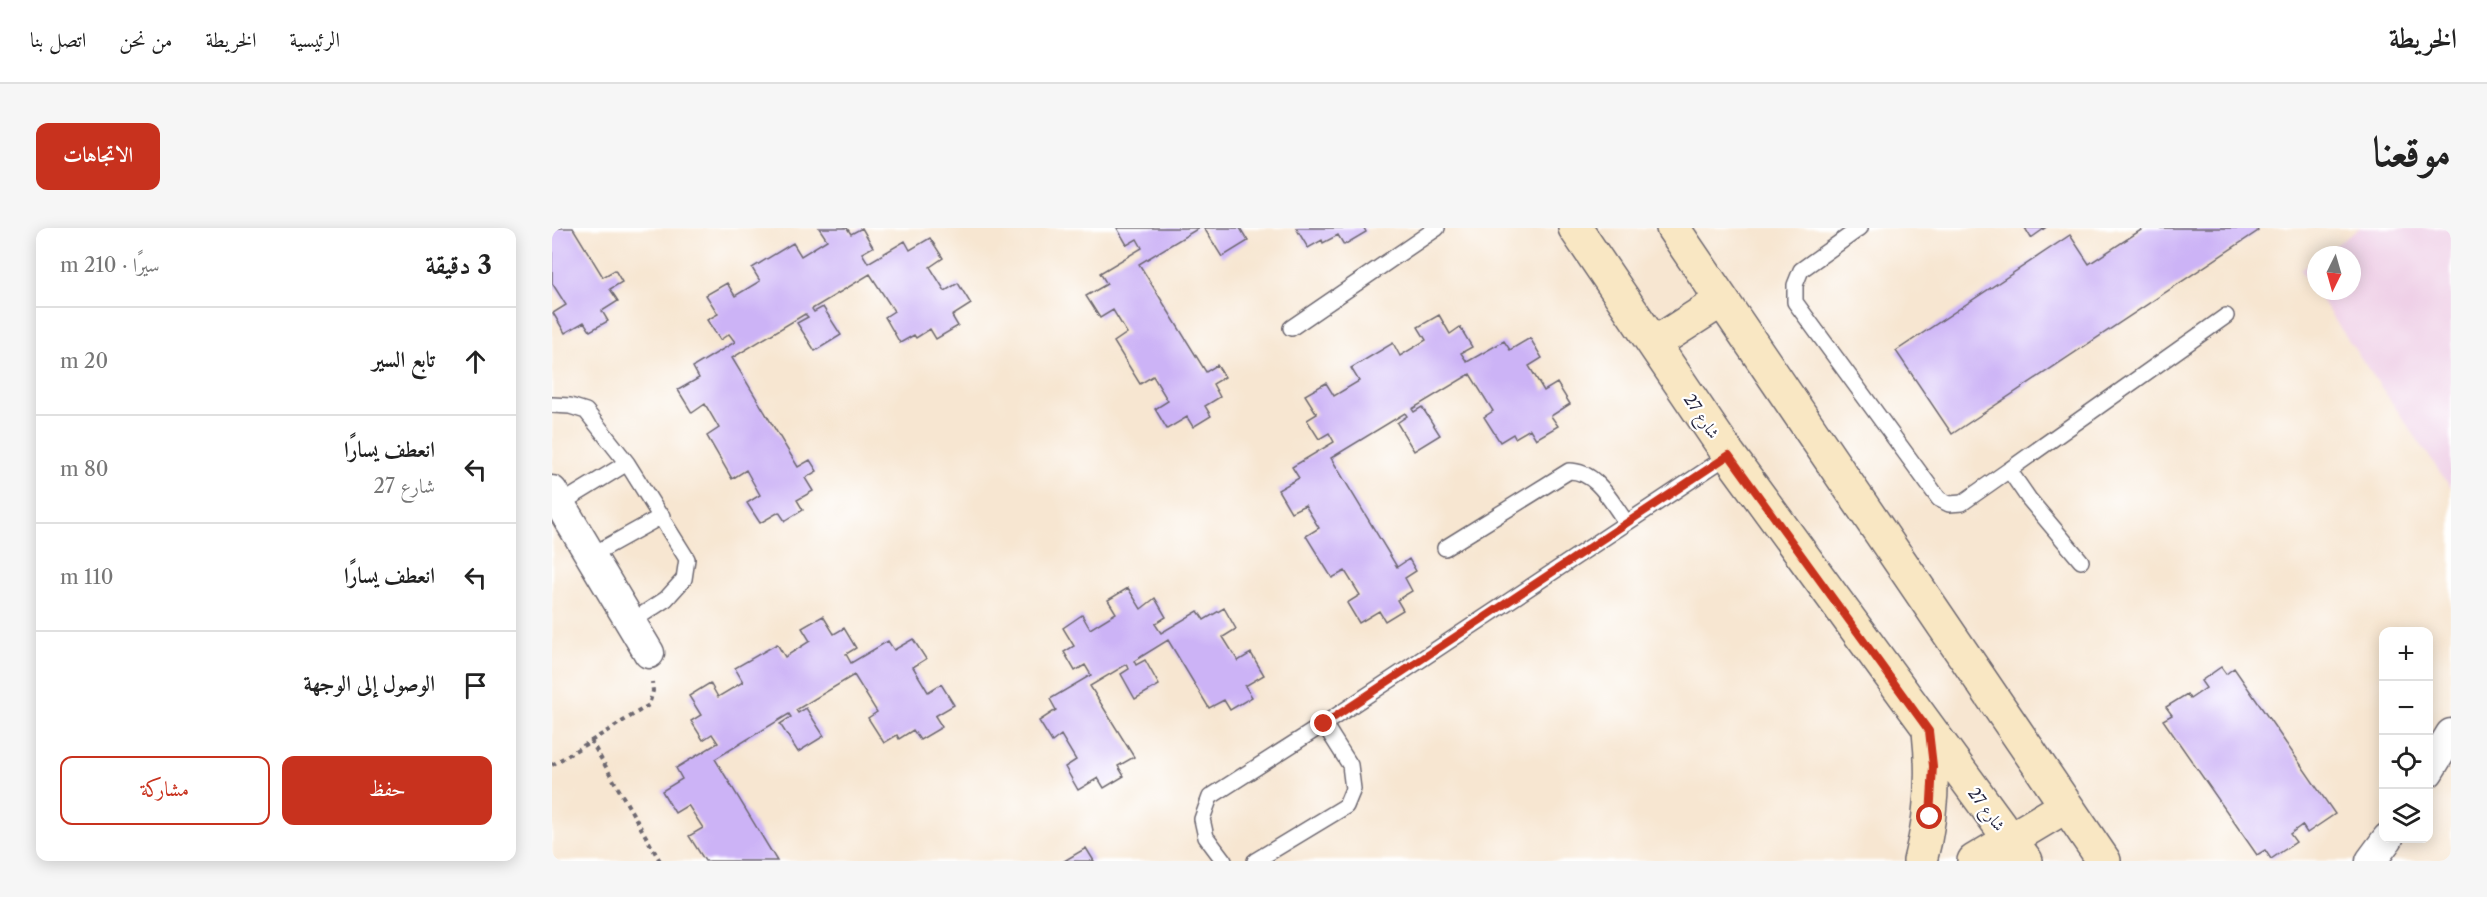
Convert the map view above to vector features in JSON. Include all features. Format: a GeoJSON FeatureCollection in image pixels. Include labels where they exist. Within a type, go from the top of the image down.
{"type":"FeatureCollection","features":[{"type":"Feature","properties":{"kind":"main road","name":"شارع 27"},"geometry":{"type":"LineString","coordinates":[[1575,228],[1729,455],[2018,850]]}},
{"type":"Feature","properties":{"kind":"main road"},"geometry":{"type":"LineString","coordinates":[[1673,228],[2066,806],[2094,857]]}},
{"type":"Feature","properties":{"kind":"main road"},"geometry":{"type":"LineString","coordinates":[[1654,344],[1722,300]]}},
{"type":"Feature","properties":{"kind":"main road"},"geometry":{"type":"LineString","coordinates":[[1920,861],[1932,801],[1933,766],[1929,731]]}},
{"type":"Feature","properties":{"kind":"main road"},"geometry":{"type":"LineString","coordinates":[[1974,861],[2018,850],[2066,806]]}},
{"type":"Feature","properties":{"kind":"street"},"geometry":{"type":"LineString","coordinates":[[556,498],[649,653]]}},
{"type":"Feature","properties":{"kind":"street"},"geometry":{"type":"LineString","coordinates":[[2433,764],[2451,734]]}},
{"type":"Feature","properties":{"kind":"street"},"geometry":{"type":"LineString","coordinates":[[2371,861],[2384,843]]}},
{"type":"Feature","properties":{"kind":"lane"},"geometry":{"type":"LineString","coordinates":[[1291,328],[1437,228]]}},
{"type":"Feature","properties":{"kind":"lane"},"geometry":{"type":"LineString","coordinates":[[1860,228],[1801,270],[1795,285],[1795,302],[1939,499],[1949,504],[1962,503],[2226,316]]}},
{"type":"Feature","properties":{"kind":"lane"},"geometry":{"type":"LineString","coordinates":[[552,405],[570,406],[586,411],[627,463],[687,559],[684,579],[666,599],[631,622]]}},
{"type":"Feature","properties":{"kind":"lane"},"geometry":{"type":"LineString","coordinates":[[1224,861],[1206,837],[1202,819],[1210,797],[1729,455]]}},
{"type":"Feature","properties":{"kind":"lane"},"geometry":{"type":"LineString","coordinates":[[556,498],[627,463]]}},
{"type":"Feature","properties":{"kind":"lane"},"geometry":{"type":"LineString","coordinates":[[2009,470],[2081,561]]}},
{"type":"Feature","properties":{"kind":"lane"},"geometry":{"type":"LineString","coordinates":[[1445,548],[1569,471],[1581,471],[1594,479],[1626,522]]}},
{"type":"Feature","properties":{"kind":"lane"},"geometry":{"type":"LineString","coordinates":[[590,556],[662,516]]}},
{"type":"Feature","properties":{"kind":"lane"},"geometry":{"type":"LineString","coordinates":[[1255,861],[1346,807],[1353,789],[1350,765],[1324,724]]}},
{"type":"Feature","properties":{"kind":"path"},"geometry":{"type":"LineString","coordinates":[[552,765],[649,705],[653,691],[649,653]]}},
{"type":"Feature","properties":{"kind":"path"},"geometry":{"type":"LineString","coordinates":[[591,741],[660,861]]}},
{"type":"Feature","properties":{"kind":"shaded area"},"geometry":{"type":"Polygon","coordinates":[[[2360,228],[2451,228],[2451,488],[2321,300],[2361,300],[2361,246],[2334,246],[2360,228]]]}},
{"type":"Feature","properties":{"kind":"shaded area"},"geometry":{"type":"Polygon","coordinates":[[[2307,265],[2307,280],[2300,270],[2307,265]]]}},
{"type":"Feature","properties":{"kind":"building"},"geometry":{"type":"Polygon","coordinates":[[[552,228],[573,228],[603,277],[615,270],[622,282],[610,289],[618,301],[602,311],[608,321],[590,331],[584,322],[565,333],[553,313],[566,305],[552,283],[552,228]]]}},
{"type":"Feature","properties":{"kind":"building"},"geometry":{"type":"Polygon","coordinates":[[[819,228],[847,228],[851,234],[862,228],[873,247],[862,253],[868,263],[905,241],[910,250],[930,238],[943,258],[930,267],[945,291],[958,283],[971,304],[952,316],[958,326],[936,339],[930,329],[916,338],[914,335],[900,343],[885,317],[894,311],[870,274],[812,309],[814,312],[823,307],[841,335],[815,351],[797,323],[808,317],[805,314],[732,358],[798,467],[810,460],[817,471],[805,478],[813,491],[797,500],[803,510],[785,521],[779,512],[760,523],[747,503],[760,495],[746,470],[732,479],[707,436],[719,428],[705,404],[692,413],[678,390],[699,378],[693,367],[735,342],[729,334],[720,340],[707,320],[718,314],[706,295],[727,283],[735,296],[760,281],[752,268],[793,243],[801,256],[827,240],[819,228]]]}},
{"type":"Feature","properties":{"kind":"building"},"geometry":{"type":"Polygon","coordinates":[[[1117,228],[1199,228],[1139,264],[1206,372],[1217,365],[1225,377],[1213,384],[1220,397],[1205,406],[1211,416],[1193,427],[1187,417],[1167,429],[1155,409],[1168,401],[1153,376],[1140,384],[1114,342],[1127,333],[1113,310],[1100,318],[1086,296],[1107,284],[1100,273],[1142,248],[1137,239],[1127,245],[1117,228]]]}},
{"type":"Feature","properties":{"kind":"building"},"geometry":{"type":"Polygon","coordinates":[[[1204,228],[1240,228],[1248,241],[1222,257],[1204,228]]]}},
{"type":"Feature","properties":{"kind":"building"},"geometry":{"type":"Polygon","coordinates":[[[1296,228],[1364,228],[1366,232],[1344,245],[1338,235],[1308,248],[1296,228]]]}},
{"type":"Feature","properties":{"kind":"building"},"geometry":{"type":"Polygon","coordinates":[[[2025,228],[2045,228],[2031,238],[2025,228]]]}},
{"type":"Feature","properties":{"kind":"building"},"geometry":{"type":"Polygon","coordinates":[[[2144,228],[2256,228],[2258,231],[1952,434],[1896,351],[2070,235],[2089,264],[2144,228]]]}},
{"type":"Feature","properties":{"kind":"building"},"geometry":{"type":"Polygon","coordinates":[[[1439,315],[1450,334],[1460,327],[1472,347],[1461,353],[1467,362],[1504,341],[1510,350],[1530,338],[1542,358],[1529,366],[1544,391],[1557,383],[1570,404],[1551,416],[1558,426],[1536,439],[1530,429],[1515,438],[1513,434],[1500,442],[1484,417],[1493,411],[1470,374],[1412,409],[1414,412],[1422,407],[1440,435],[1414,451],[1397,423],[1407,416],[1405,413],[1331,458],[1397,567],[1409,559],[1416,571],[1405,578],[1412,591],[1397,600],[1403,610],[1385,621],[1379,611],[1359,623],[1347,603],[1360,595],[1345,571],[1332,578],[1306,536],[1319,528],[1305,505],[1291,512],[1278,490],[1299,478],[1292,467],[1334,442],[1329,433],[1319,439],[1307,420],[1317,414],[1305,395],[1326,383],[1334,396],[1359,381],[1351,368],[1393,343],[1400,356],[1426,340],[1418,327],[1439,315]]]}},
{"type":"Feature","properties":{"kind":"building"},"geometry":{"type":"Polygon","coordinates":[[[1128,588],[1141,609],[1155,598],[1166,617],[1155,624],[1161,633],[1198,611],[1204,620],[1224,608],[1236,629],[1223,637],[1238,661],[1251,653],[1264,675],[1245,686],[1252,697],[1230,710],[1224,700],[1209,708],[1168,640],[1134,661],[1136,665],[1145,660],[1159,685],[1135,699],[1121,674],[1129,669],[1127,664],[1090,686],[1134,757],[1118,766],[1124,776],[1104,788],[1098,778],[1078,790],[1065,767],[1076,760],[1061,735],[1052,742],[1039,721],[1056,710],[1050,699],[1091,675],[1085,665],[1075,671],[1064,652],[1074,646],[1063,628],[1082,615],[1090,629],[1116,613],[1108,600],[1128,588]]]}},
{"type":"Feature","properties":{"kind":"building"},"geometry":{"type":"Polygon","coordinates":[[[823,616],[834,634],[844,628],[856,648],[846,654],[851,663],[888,641],[894,650],[913,639],[926,659],[913,667],[928,692],[941,684],[954,705],[935,716],[942,727],[920,740],[913,730],[899,739],[897,735],[884,743],[868,718],[877,712],[854,675],[796,710],[798,713],[806,708],[824,736],[798,752],[780,724],[791,717],[789,714],[715,759],[777,861],[705,861],[689,836],[703,828],[688,805],[675,813],[662,791],[682,779],[676,768],[718,743],[712,734],[703,740],[691,721],[701,715],[689,696],[710,683],[718,697],[743,682],[735,668],[777,644],[785,657],[810,641],[802,628],[823,616]]]}},
{"type":"Feature","properties":{"kind":"building"},"geometry":{"type":"Polygon","coordinates":[[[2221,667],[2226,674],[2234,668],[2335,814],[2307,833],[2302,825],[2290,834],[2296,842],[2271,859],[2265,850],[2257,855],[2163,720],[2172,715],[2166,707],[2187,694],[2190,699],[2206,688],[2201,681],[2221,667]]]}},
{"type":"Feature","properties":{"kind":"building"},"geometry":{"type":"Polygon","coordinates":[[[1086,848],[1094,861],[1064,861],[1086,848]]]}},
{"type":"Feature","properties":{"kind":"route"},"geometry":{"type":"LineString","coordinates":[[1324,724],[1729,455],[1929,731],[1933,766],[1930,817]]}}]}
